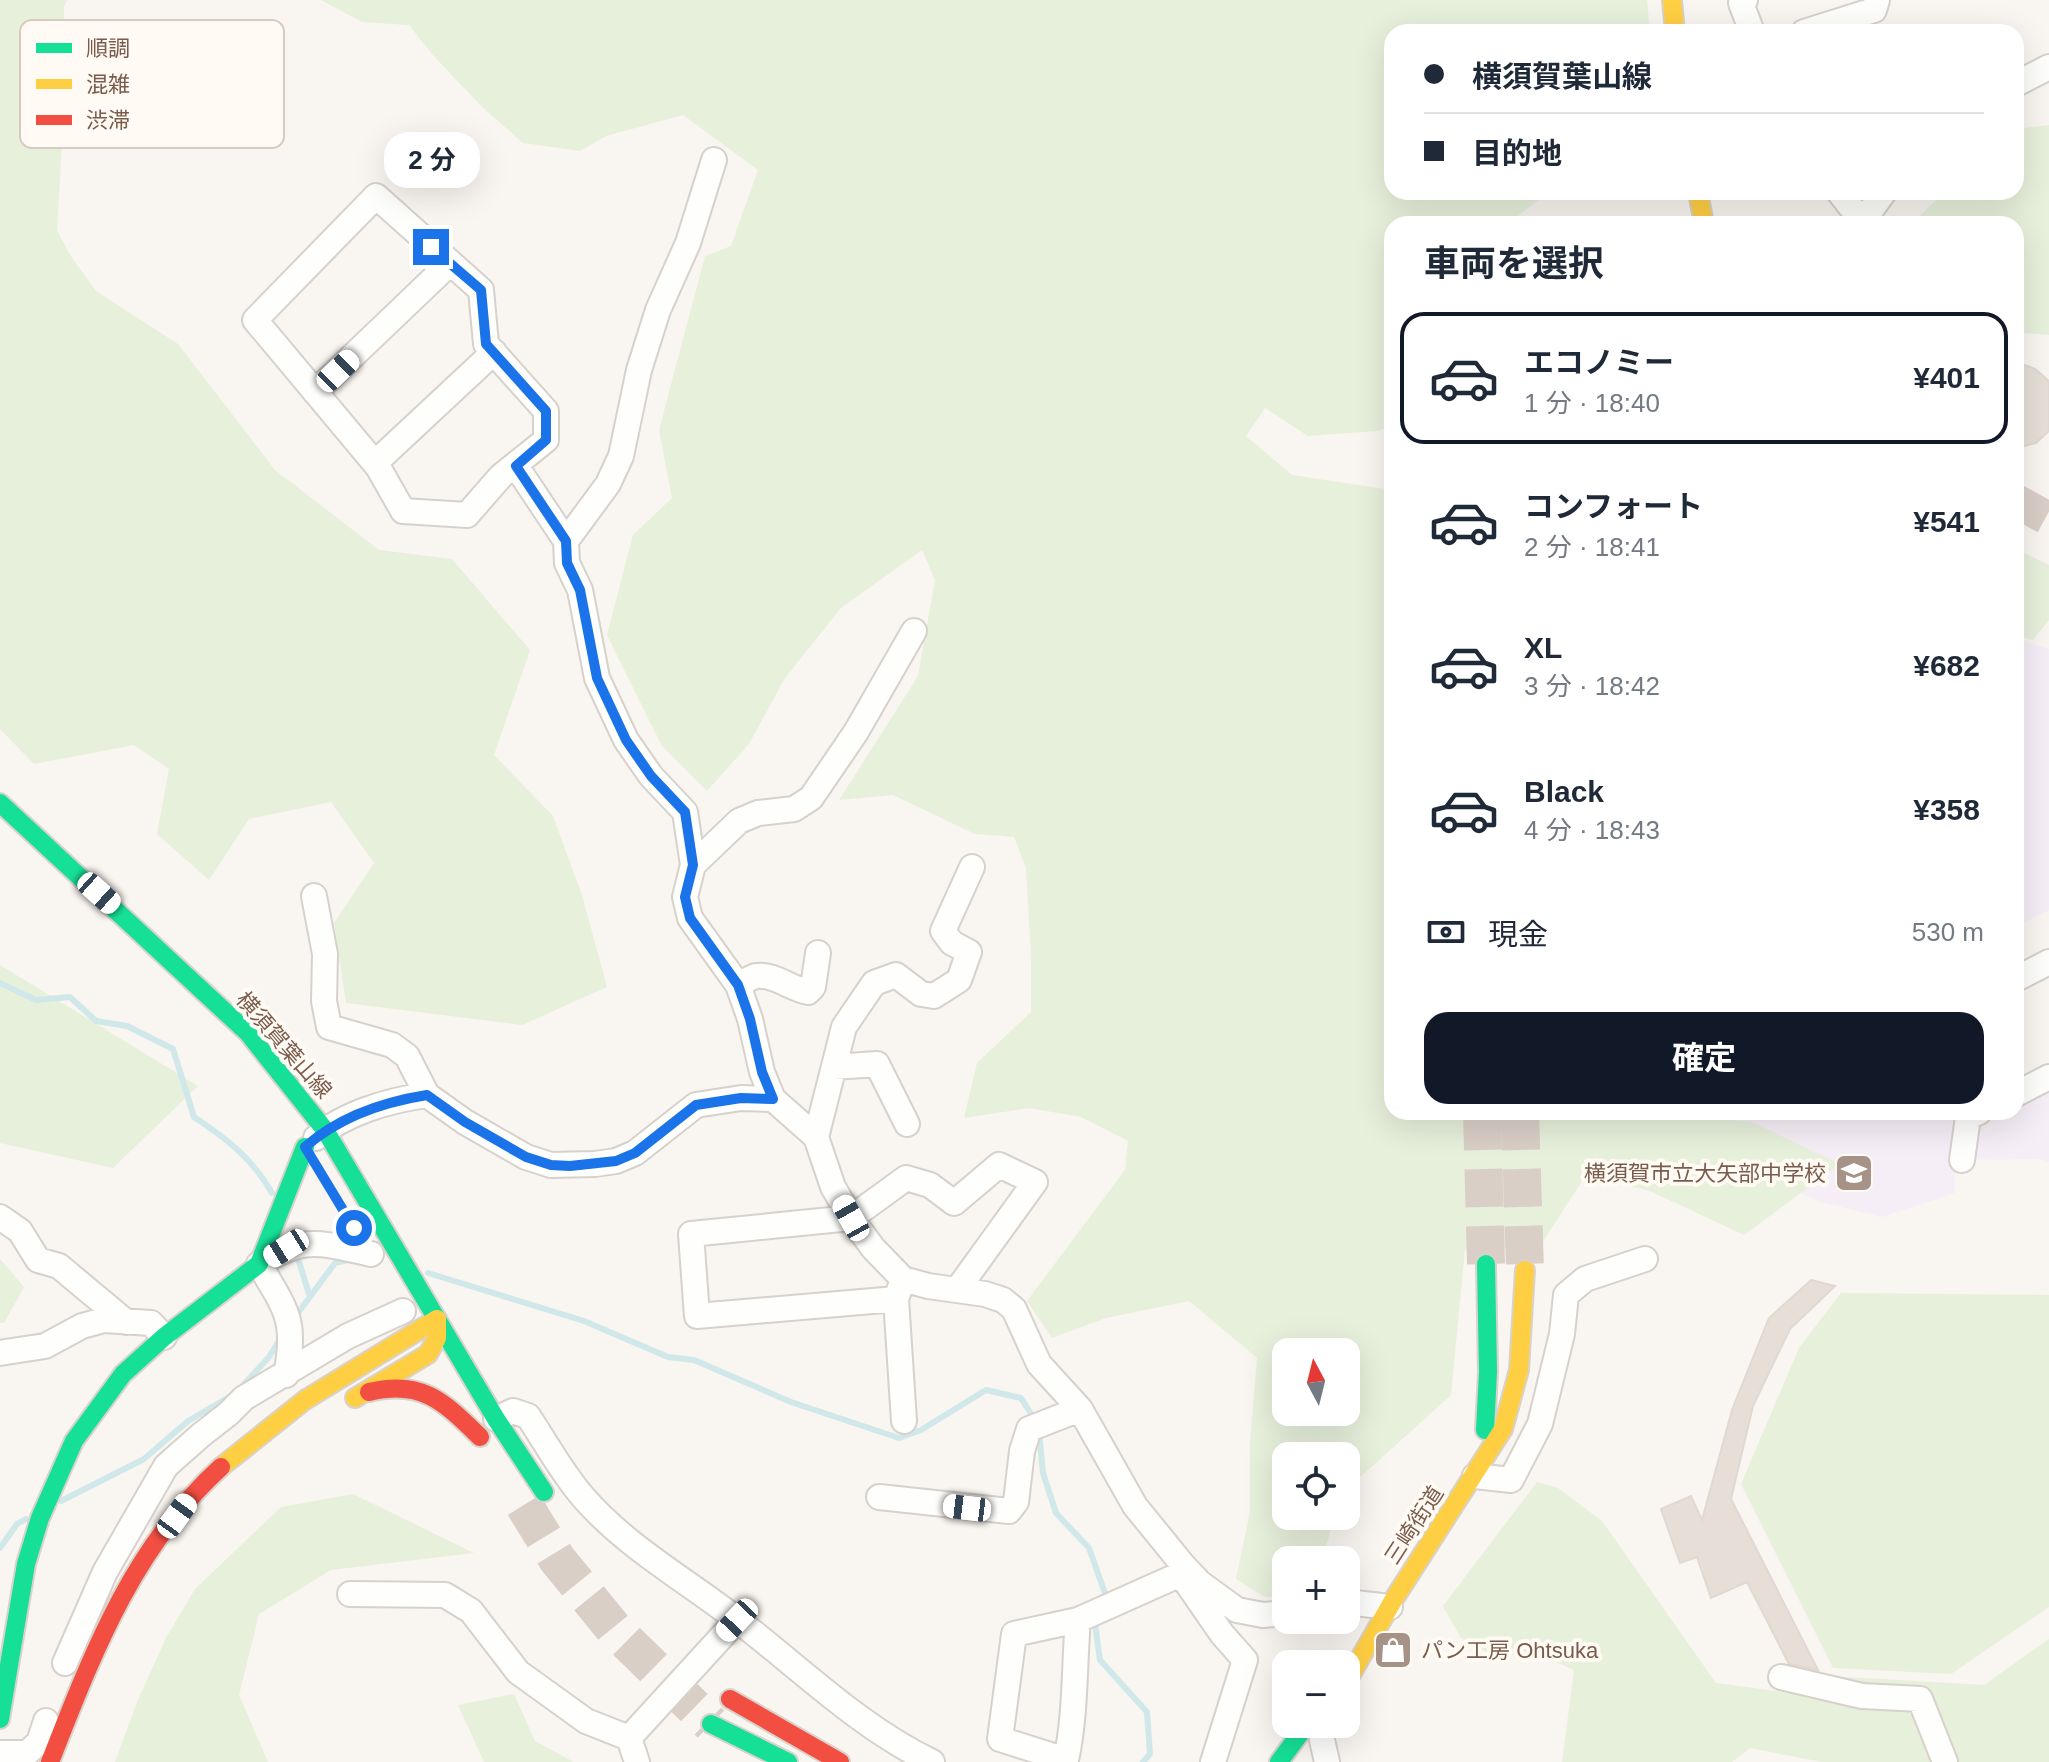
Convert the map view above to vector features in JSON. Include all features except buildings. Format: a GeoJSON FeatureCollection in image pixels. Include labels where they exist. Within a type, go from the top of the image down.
{"type":"FeatureCollection","features":[{"type":"Feature","properties":{"kind":"main road"},"geometry":{"type":"LineString","coordinates":[[1672,0],[1674,24]]}},
{"type":"Feature","properties":{"kind":"main road","name":"横須賀葉山線"},"geometry":{"type":"LineString","coordinates":[[0,803],[248,1033],[325,1130],[437,1319],[488,1434]]}},
{"type":"Feature","properties":{"kind":"main road"},"geometry":{"type":"LineString","coordinates":[[0,1719],[26,1564],[56,1478],[74,1441],[123,1374],[164,1337],[259,1264],[305,1148]]}},
{"type":"Feature","properties":{"kind":"main road"},"geometry":{"type":"LineString","coordinates":[[354,1228],[374,1260]]}},
{"type":"Feature","properties":{"kind":"main road","name":"三崎街道"},"geometry":{"type":"LineString","coordinates":[[1475,1476],[1486,1426],[1486,1264]]}},
{"type":"Feature","properties":{"kind":"main road","name":"三崎街道"},"geometry":{"type":"LineString","coordinates":[[1360,1659],[1503,1429],[1519,1370],[1525,1270]]}},
{"type":"Feature","properties":{"kind":"main road"},"geometry":{"type":"LineString","coordinates":[[405,1314],[437,1319],[439,1334],[432,1360],[349,1402],[373,1390],[392,1387],[425,1391],[434,1394],[488,1434]]}},
{"type":"Feature","properties":{"kind":"main road"},"geometry":{"type":"LineString","coordinates":[[405,1314],[432,1360]]}},
{"type":"Feature","properties":{"kind":"main road"},"geometry":{"type":"LineString","coordinates":[[50,1762],[96,1647],[120,1600],[187,1502],[260,1432],[317,1391],[405,1314]]}},
{"type":"Feature","properties":{"kind":"main road","name":"横須賀葉山線"},"geometry":{"type":"LineString","coordinates":[[451,1389],[488,1434],[544,1492]]}},
{"type":"Feature","properties":{"kind":"main road"},"geometry":{"type":"LineString","coordinates":[[73,1754],[106,1660],[138,1600],[168,1556]]}},
{"type":"Feature","properties":{"kind":"main road"},"geometry":{"type":"LineString","coordinates":[[799,1762],[730,1699],[840,1762]]}},
{"type":"Feature","properties":{"kind":"main road"},"geometry":{"type":"LineString","coordinates":[[754,1762],[711,1724],[788,1762]]}},
{"type":"Feature","properties":{"kind":"main road"},"geometry":{"type":"LineString","coordinates":[[1279,1762],[1319,1738]]}},
{"type":"Feature","properties":{"kind":"main road"},"geometry":{"type":"LineString","coordinates":[[1307,1762],[1320,1738]]}},
{"type":"Feature","properties":{"kind":"street"},"geometry":{"type":"LineString","coordinates":[[1745,0],[1741,3],[1749,24]]}},
{"type":"Feature","properties":{"kind":"street"},"geometry":{"type":"LineString","coordinates":[[1829,24],[1874,10],[1877,0]]}},
{"type":"Feature","properties":{"kind":"street"},"geometry":{"type":"LineString","coordinates":[[2024,80],[2049,67]]}},
{"type":"Feature","properties":{"kind":"street"},"geometry":{"type":"LineString","coordinates":[[566,541],[608,484],[621,456],[639,370],[658,310],[688,243],[714,160]]}},
{"type":"Feature","properties":{"kind":"street"},"geometry":{"type":"LineString","coordinates":[[376,196],[449,264],[481,290],[486,344],[546,411],[546,440],[501,476],[467,515],[403,511],[375,463],[255,320],[376,196]]}},
{"type":"Feature","properties":{"kind":"street"},"geometry":{"type":"LineString","coordinates":[[315,392],[449,264]]}},
{"type":"Feature","properties":{"kind":"street"},"geometry":{"type":"LineString","coordinates":[[375,463],[494,352]]}},
{"type":"Feature","properties":{"kind":"street"},"geometry":{"type":"LineString","coordinates":[[516,466],[566,541],[567,563],[580,590],[597,678],[626,740],[651,776],[685,812],[693,865],[685,897],[690,918],[738,985],[750,1019],[762,1072],[773,1099],[816,1137],[833,1187],[899,1289],[904,1421]]}},
{"type":"Feature","properties":{"kind":"street"},"geometry":{"type":"LineString","coordinates":[[693,865],[739,821],[758,813],[794,809],[811,798],[856,732],[914,631]]}},
{"type":"Feature","properties":{"kind":"street"},"geometry":{"type":"LineString","coordinates":[[816,1137],[844,1027],[874,983],[896,975],[921,994],[934,996],[959,980],[969,952],[952,943],[943,931],[972,867]]}},
{"type":"Feature","properties":{"kind":"street"},"geometry":{"type":"LineString","coordinates":[[314,896],[325,954],[324,1001],[329,1027],[392,1045],[407,1056],[427,1095],[465,1122],[526,1157],[551,1165],[570,1166],[616,1161],[635,1153],[696,1105],[741,1098],[773,1099]]}},
{"type":"Feature","properties":{"kind":"street"},"geometry":{"type":"LineString","coordinates":[[738,985],[756,976],[769,977],[808,992],[813,987],[818,953]]}},
{"type":"Feature","properties":{"kind":"street"},"geometry":{"type":"LineString","coordinates":[[2024,975],[2049,962]]}},
{"type":"Feature","properties":{"kind":"street"},"geometry":{"type":"LineString","coordinates":[[834,1067],[877,1064],[907,1124]]}},
{"type":"Feature","properties":{"kind":"street"},"geometry":{"type":"LineString","coordinates":[[2024,1090],[2049,1077]]}},
{"type":"Feature","properties":{"kind":"street"},"geometry":{"type":"LineString","coordinates":[[305,1148],[325,1130],[399,1099],[427,1095]]}},
{"type":"Feature","properties":{"kind":"street"},"geometry":{"type":"LineString","coordinates":[[1962,1160],[1968,1120]]}},
{"type":"Feature","properties":{"kind":"street"},"geometry":{"type":"LineString","coordinates":[[957,1290],[1035,1182],[999,1165],[954,1203],[930,1185],[906,1178],[851,1218],[691,1234],[697,1316],[899,1289],[957,1290],[1003,1300],[1014,1309],[1039,1364],[1080,1409],[1135,1506],[1182,1570],[1222,1634],[1245,1660],[1213,1762]]}},
{"type":"Feature","properties":{"kind":"street"},"geometry":{"type":"LineString","coordinates":[[0,1217],[20,1231],[38,1260],[59,1266],[126,1322]]}},
{"type":"Feature","properties":{"kind":"street"},"geometry":{"type":"LineString","coordinates":[[286,1375],[292,1345],[291,1326],[259,1264],[286,1248],[307,1243],[324,1244],[374,1260]]}},
{"type":"Feature","properties":{"kind":"street"},"geometry":{"type":"LineString","coordinates":[[1475,1476],[1511,1480],[1540,1424],[1562,1334],[1566,1295],[1585,1279],[1645,1259]]}},
{"type":"Feature","properties":{"kind":"street"},"geometry":{"type":"LineString","coordinates":[[0,1753],[27,1753],[39,1742],[67,1658],[105,1572],[166,1466],[244,1398],[348,1336],[405,1314]]}},
{"type":"Feature","properties":{"kind":"street"},"geometry":{"type":"LineString","coordinates":[[2,1355],[45,1346],[82,1326],[104,1320],[151,1323],[164,1337]]}},
{"type":"Feature","properties":{"kind":"street"},"geometry":{"type":"LineString","coordinates":[[879,1497],[1009,1511],[1016,1502],[1022,1451],[1029,1429],[1080,1409]]}},
{"type":"Feature","properties":{"kind":"street"},"geometry":{"type":"LineString","coordinates":[[488,1434],[513,1411],[528,1416],[582,1496],[617,1530],[896,1745],[932,1762]]}},
{"type":"Feature","properties":{"kind":"street"},"geometry":{"type":"LineString","coordinates":[[1182,1570],[1237,1610],[1272,1614]]}},
{"type":"Feature","properties":{"kind":"street"},"geometry":{"type":"LineString","coordinates":[[1078,1620],[1073,1684],[1074,1726],[1066,1760],[1000,1739],[1014,1634],[1078,1620],[1182,1570]]}},
{"type":"Feature","properties":{"kind":"street"},"geometry":{"type":"LineString","coordinates":[[350,1594],[445,1595],[471,1611],[518,1672],[586,1721],[629,1738],[637,1762]]}},
{"type":"Feature","properties":{"kind":"street"},"geometry":{"type":"LineString","coordinates":[[1360,1604],[1390,1607]]}},
{"type":"Feature","properties":{"kind":"street"},"geometry":{"type":"LineString","coordinates":[[629,1738],[737,1620]]}},
{"type":"Feature","properties":{"kind":"street"},"geometry":{"type":"LineString","coordinates":[[1781,1677],[1862,1696],[1920,1699],[1945,1762]]}},
{"type":"Feature","properties":{"kind":"shaded area"},"geometry":{"type":"Polygon","coordinates":[[[2024,641],[2049,649],[2049,910],[2024,923],[2024,641]]]}},
{"type":"Feature","properties":{"kind":"shaded area"},"geometry":{"type":"Polygon","coordinates":[[[2049,1090],[2049,1162],[2040,1159],[1966,1160],[1973,1129],[1990,1120],[2024,1120],[2024,1103],[2049,1090]]]}},
{"type":"Feature","properties":{"kind":"shaded area","name":"横須賀市立大矢部中学校"},"geometry":{"type":"Polygon","coordinates":[[[1652,1120],[1960,1120],[1954,1153],[1955,1193],[1882,1217],[1821,1202],[1696,1149],[1652,1120]]]}},
{"type":"Feature","properties":{"kind":"green space"},"geometry":{"type":"Polygon","coordinates":[[[0,0],[67,0],[64,20],[20,20],[20,148],[62,148],[57,230],[70,255],[96,291],[178,344],[275,470],[379,550],[452,559],[530,650],[494,755],[553,816],[582,895],[607,987],[522,1025],[346,1003],[334,923],[374,863],[331,802],[249,819],[209,880],[157,834],[169,769],[134,745],[34,764],[0,729],[0,0]]]}},
{"type":"Feature","properties":{"kind":"green space"},"geometry":{"type":"Polygon","coordinates":[[[321,0],[1647,0],[1649,24],[1384,24],[1384,200],[1538,200],[1518,216],[1384,216],[1384,429],[1308,436],[1265,408],[1246,436],[1292,475],[1384,489],[1384,1120],[1752,1122],[1840,1164],[1744,1235],[1650,1191],[1586,1175],[1540,1246],[1465,1249],[1451,1395],[1360,1477],[1360,1442],[1272,1442],[1272,1530],[1331,1530],[1326,1546],[1272,1546],[1272,1597],[1265,1597],[1236,1579],[1250,1512],[1250,1442],[1257,1358],[1189,1301],[1106,1318],[1052,1338],[1027,1301],[1125,1170],[1128,1141],[1081,1117],[1029,1108],[964,1118],[977,1063],[1031,1012],[1026,868],[1014,837],[975,834],[893,795],[839,800],[918,676],[935,580],[922,550],[841,608],[785,678],[749,744],[707,791],[662,746],[607,635],[633,535],[672,498],[659,430],[705,256],[731,246],[758,170],[683,115],[606,136],[580,151],[523,143],[481,106],[409,25],[362,22],[321,0]]]}},
{"type":"Feature","properties":{"kind":"green space"},"geometry":{"type":"Polygon","coordinates":[[[2049,125],[2049,335],[2024,333],[2024,216],[1920,216],[1936,200],[2024,200],[2024,128],[2049,125]]]}},
{"type":"Feature","properties":{"kind":"green space"},"geometry":{"type":"Polygon","coordinates":[[[2024,553],[2049,565],[2049,620],[2033,640],[2024,637],[2024,553]]]}},
{"type":"Feature","properties":{"kind":"green space"},"geometry":{"type":"Polygon","coordinates":[[[0,965],[198,1086],[113,1168],[0,1143],[0,965]]]}},
{"type":"Feature","properties":{"kind":"green space"},"geometry":{"type":"Polygon","coordinates":[[[0,1259],[24,1287],[4,1323],[0,1323],[0,1259]]]}},
{"type":"Feature","properties":{"kind":"green space"},"geometry":{"type":"Polygon","coordinates":[[[1841,1293],[2049,1295],[2049,1607],[1951,1674],[1833,1668],[1741,1484],[1799,1348],[1841,1293]]]}},
{"type":"Feature","properties":{"kind":"green space"},"geometry":{"type":"Polygon","coordinates":[[[1537,1482],[1558,1488],[1602,1521],[1716,1683],[1791,1693],[1830,1676],[1984,1685],[2049,1639],[2049,1762],[1822,1762],[1750,1748],[1732,1762],[1562,1762],[1574,1670],[1549,1659],[1487,1652],[1461,1638],[1443,1606],[1537,1482]]]}},
{"type":"Feature","properties":{"kind":"green space"},"geometry":{"type":"Polygon","coordinates":[[[353,1494],[474,1553],[331,1570],[259,1614],[239,1695],[268,1762],[115,1762],[137,1702],[166,1638],[195,1589],[281,1507],[353,1494]]]}},
{"type":"Feature","properties":{"kind":"green space"},"geometry":{"type":"Polygon","coordinates":[[[514,1694],[535,1741],[574,1762],[484,1762],[458,1705],[514,1694]]]}},
{"type":"Feature","properties":{"kind":"waterway"},"geometry":{"type":"LineString","coordinates":[[0,983],[36,1000],[70,997],[96,1021],[127,1026],[173,1049],[194,1117],[238,1150],[272,1193]]}},
{"type":"Feature","properties":{"kind":"waterway"},"geometry":{"type":"LineString","coordinates":[[296,1252],[309,1294]]}},
{"type":"Feature","properties":{"kind":"waterway"},"geometry":{"type":"LineString","coordinates":[[295,1317],[335,1263],[352,1259]]}},
{"type":"Feature","properties":{"kind":"waterway"},"geometry":{"type":"LineString","coordinates":[[428,1273],[584,1321],[668,1357],[694,1360],[791,1402],[899,1438],[921,1430],[986,1390],[1021,1398],[1036,1422]]}},
{"type":"Feature","properties":{"kind":"waterway"},"geometry":{"type":"LineString","coordinates":[[61,1501],[144,1459],[188,1421],[236,1393],[269,1357],[282,1336]]}},
{"type":"Feature","properties":{"kind":"waterway"},"geometry":{"type":"LineString","coordinates":[[1039,1432],[1043,1473],[1056,1513],[1089,1548],[1107,1599],[1105,1602]]}},
{"type":"Feature","properties":{"kind":"waterway"},"geometry":{"type":"LineString","coordinates":[[0,1548],[17,1524],[26,1519]]}},
{"type":"Feature","properties":{"kind":"waterway"},"geometry":{"type":"LineString","coordinates":[[1097,1620],[1100,1660],[1147,1712],[1150,1754],[1143,1762]]}},
{"type":"Feature","properties":{"kind":"tunnel"},"geometry":{"type":"LineString","coordinates":[[2024,505],[2049,519]]}},
{"type":"Feature","properties":{"kind":"tunnel"},"geometry":{"type":"LineString","coordinates":[[1482,1120],[1486,1264]]}},
{"type":"Feature","properties":{"kind":"tunnel"},"geometry":{"type":"LineString","coordinates":[[1520,1120],[1525,1270]]}},
{"type":"Feature","properties":{"kind":"tunnel"},"geometry":{"type":"LineString","coordinates":[[524,1505],[557,1559],[614,1629],[711,1724]]}},
{"type":"Feature","properties":{"kind":"traffic: fast"},"geometry":{"type":"LineString","coordinates":[[0,803],[248,1033],[325,1130],[496,1419],[544,1492]]}},
{"type":"Feature","properties":{"kind":"traffic: fast"},"geometry":{"type":"LineString","coordinates":[[0,1719],[26,1564],[40,1518],[74,1441],[123,1374],[164,1337],[259,1264],[305,1147]]}},
{"type":"Feature","properties":{"kind":"traffic: fast"},"geometry":{"type":"LineString","coordinates":[[1485,1430],[1488,1372],[1486,1264]]}},
{"type":"Feature","properties":{"kind":"traffic: fast"},"geometry":{"type":"LineString","coordinates":[[711,1724],[788,1762]]}},
{"type":"Feature","properties":{"kind":"traffic: fast"},"geometry":{"type":"LineString","coordinates":[[1279,1762],[1297,1738]]}},
{"type":"Feature","properties":{"kind":"traffic: slow"},"geometry":{"type":"LineString","coordinates":[[1672,0],[1674,24]]}},
{"type":"Feature","properties":{"kind":"traffic: slow"},"geometry":{"type":"LineString","coordinates":[[1700,200],[1702,216]]}},
{"type":"Feature","properties":{"kind":"traffic: slow"},"geometry":{"type":"LineString","coordinates":[[1360,1658],[1394,1599],[1503,1429],[1519,1370],[1525,1270]]}},
{"type":"Feature","properties":{"kind":"traffic: slow"},"geometry":{"type":"LineString","coordinates":[[221,1467],[305,1400],[437,1319],[437,1338],[428,1354],[355,1398]]}},
{"type":"Feature","properties":{"kind":"traffic: jam"},"geometry":{"type":"LineString","coordinates":[[369,1392],[404,1389],[431,1396],[480,1437]]}},
{"type":"Feature","properties":{"kind":"traffic: jam"},"geometry":{"type":"LineString","coordinates":[[50,1762],[82,1681],[139,1567],[190,1498],[221,1467]]}},
{"type":"Feature","properties":{"kind":"traffic: jam"},"geometry":{"type":"LineString","coordinates":[[730,1699],[840,1762]]}},
{"type":"Feature","properties":{"kind":"place","name":"横須賀市立大矢部中学校"},"geometry":{"type":"Point","coordinates":[1854,1173]}},
{"type":"Feature","properties":{"kind":"place","name":"パン工房 Ohtsuka"},"geometry":{"type":"Point","coordinates":[1393,1650]}},
{"type":"Feature","properties":{"kind":"route"},"geometry":{"type":"LineString","coordinates":[[354,1228],[305,1147],[325,1130],[399,1099],[427,1095],[437,1099],[465,1122],[526,1157],[551,1165],[570,1166],[616,1161],[635,1153],[696,1105],[741,1098],[773,1099],[762,1072],[750,1019],[738,985],[690,918],[685,897],[693,865],[685,812],[651,776],[626,740],[597,678],[580,590],[567,563],[566,541],[516,466],[546,440],[546,411],[486,344],[481,290],[431,247]]}}]}
